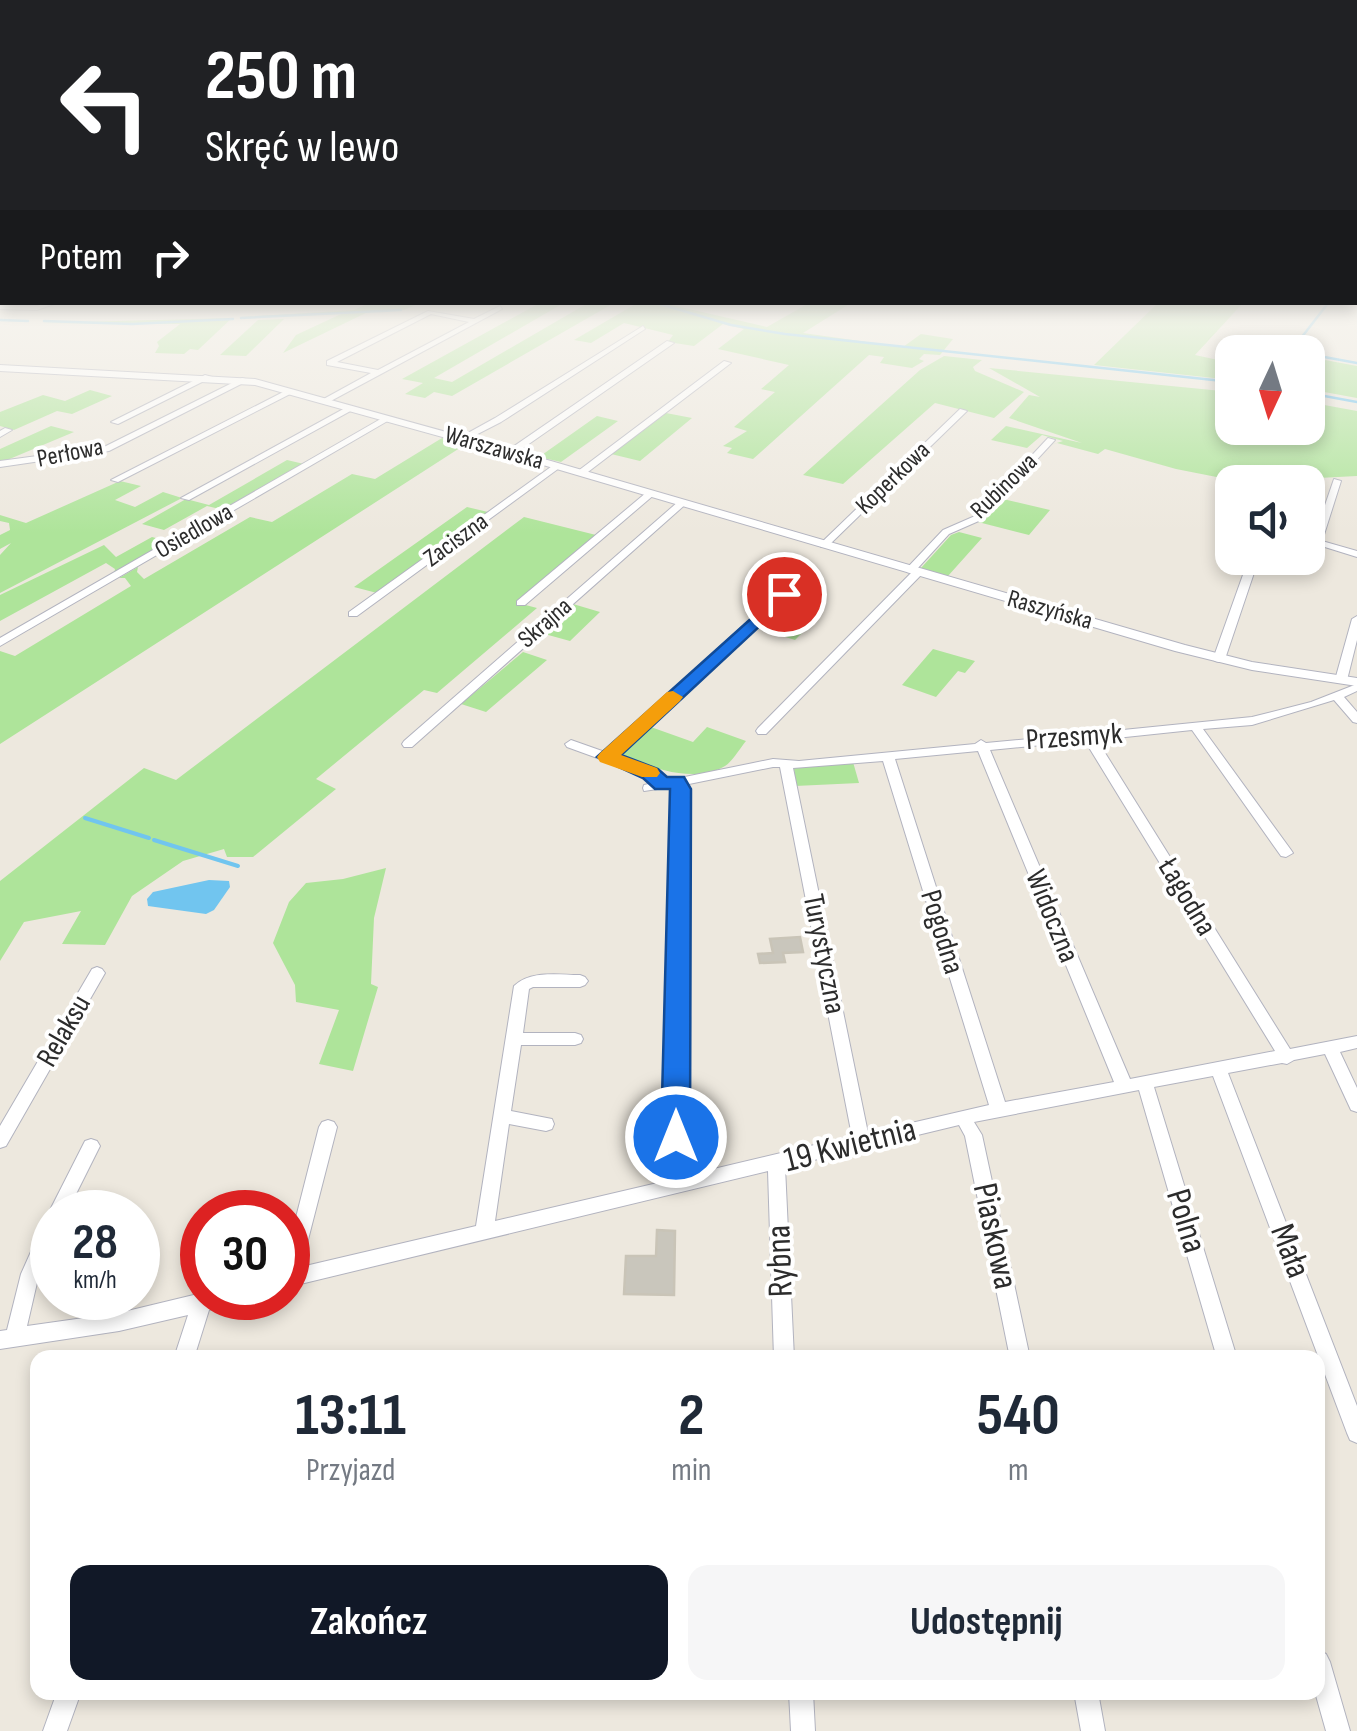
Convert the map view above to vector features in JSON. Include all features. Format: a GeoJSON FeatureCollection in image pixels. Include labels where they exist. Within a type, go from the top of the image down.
{"type":"FeatureCollection","features":[{"type":"Feature","properties":{"kind":"street","name":"Warszawska"},"geometry":{"type":"LineString","coordinates":[[87,372],[246,380],[510,452],[747,523]]}},
{"type":"Feature","properties":{"kind":"street"},"geometry":{"type":"LineString","coordinates":[[324,402],[378,372]]}},
{"type":"Feature","properties":{"kind":"street"},"geometry":{"type":"LineString","coordinates":[[461,439],[574,372]]}},
{"type":"Feature","properties":{"kind":"street"},"geometry":{"type":"LineString","coordinates":[[510,452],[628,372]]}},
{"type":"Feature","properties":{"kind":"street"},"geometry":{"type":"LineString","coordinates":[[581,473],[715,372]]}},
{"type":"Feature","properties":{"kind":"street"},"geometry":{"type":"LineString","coordinates":[[116,422],[208,377]]}},
{"type":"Feature","properties":{"kind":"street","name":"Perłowa"},"geometry":{"type":"LineString","coordinates":[[0,464],[100,450],[246,380]]}},
{"type":"Feature","properties":{"kind":"street"},"geometry":{"type":"LineString","coordinates":[[114,480],[290,392]]}},
{"type":"Feature","properties":{"kind":"street"},"geometry":{"type":"LineString","coordinates":[[186,498],[350,409]]}},
{"type":"Feature","properties":{"kind":"street","name":"Koperkowa"},"geometry":{"type":"LineString","coordinates":[[824,544],[963,411]]}},
{"type":"Feature","properties":{"kind":"street","name":"Osiedlowa"},"geometry":{"type":"LineString","coordinates":[[0,643],[387,419]]}},
{"type":"Feature","properties":{"kind":"street","name":"Rubinowa"},"geometry":{"type":"LineString","coordinates":[[762,731],[914,572],[946,532],[978,518],[1051,440]]}},
{"type":"Feature","properties":{"kind":"street","name":"Zaciszna"},"geometry":{"type":"LineString","coordinates":[[354,614],[558,466]]}},
{"type":"Feature","properties":{"kind":"street"},"geometry":{"type":"LineString","coordinates":[[1336,481],[1317,542],[1357,554]]}},
{"type":"Feature","properties":{"kind":"street"},"geometry":{"type":"LineString","coordinates":[[521,603],[650,494]]}},
{"type":"Feature","properties":{"kind":"street","name":"Skrajna"},"geometry":{"type":"LineString","coordinates":[[408,744],[682,503]]}},
{"type":"Feature","properties":{"kind":"street","name":"Raszyńska"},"geometry":{"type":"LineString","coordinates":[[747,523],[1218,659],[1339,688],[1357,685]]}},
{"type":"Feature","properties":{"kind":"street"},"geometry":{"type":"LineString","coordinates":[[1218,659],[1248,575]]}},
{"type":"Feature","properties":{"kind":"street"},"geometry":{"type":"LineString","coordinates":[[607,757],[800,579]]}},
{"type":"Feature","properties":{"kind":"street"},"geometry":{"type":"LineString","coordinates":[[1357,618],[1339,688],[1357,720]]}},
{"type":"Feature","properties":{"kind":"street","name":"Przesmyk"},"geometry":{"type":"LineString","coordinates":[[663,785],[773,763],[786,765],[982,744],[1196,728],[1270,717],[1339,688]]}},
{"type":"Feature","properties":{"kind":"street"},"geometry":{"type":"LineString","coordinates":[[1196,728],[1286,854]]}},
{"type":"Feature","properties":{"kind":"street","name":"Łagodna"},"geometry":{"type":"LineString","coordinates":[[1088,735],[1287,1058]]}},
{"type":"Feature","properties":{"kind":"street"},"geometry":{"type":"LineString","coordinates":[[571,744],[651,773],[663,785],[681,828],[675,1184]]}},
{"type":"Feature","properties":{"kind":"street","name":"Widoczna"},"geometry":{"type":"LineString","coordinates":[[982,744],[1125,1087]]}},
{"type":"Feature","properties":{"kind":"street","name":"Pogodna"},"geometry":{"type":"LineString","coordinates":[[887,755],[999,1109]]}},
{"type":"Feature","properties":{"kind":"street","name":"Turystyczna"},"geometry":{"type":"LineString","coordinates":[[786,765],[862,1143]]}},
{"type":"Feature","properties":{"kind":"street","name":"Relaksu"},"geometry":{"type":"LineString","coordinates":[[0,1142],[97,974]]}},
{"type":"Feature","properties":{"kind":"street"},"geometry":{"type":"LineString","coordinates":[[484,1231],[524,982],[580,981]]}},
{"type":"Feature","properties":{"kind":"street"},"geometry":{"type":"LineString","coordinates":[[515,1039],[575,1040]]}},
{"type":"Feature","properties":{"kind":"street","name":"19 Kwietnia"},"geometry":{"type":"LineString","coordinates":[[310,1274],[999,1109],[1219,1071],[1357,1042]]}},
{"type":"Feature","properties":{"kind":"street"},"geometry":{"type":"LineString","coordinates":[[1330,1048],[1357,1104]]}},
{"type":"Feature","properties":{"kind":"street","name":"Mała"},"geometry":{"type":"LineString","coordinates":[[1219,1071],[1357,1434]]}},
{"type":"Feature","properties":{"kind":"street","name":"Polna"},"geometry":{"type":"LineString","coordinates":[[1146,1084],[1225,1350]]}},
{"type":"Feature","properties":{"kind":"street"},"geometry":{"type":"LineString","coordinates":[[504,1116],[546,1124]]}},
{"type":"Feature","properties":{"kind":"street","name":"Piaskowa"},"geometry":{"type":"LineString","coordinates":[[963,1117],[974,1135],[1018,1350]]}},
{"type":"Feature","properties":{"kind":"street"},"geometry":{"type":"LineString","coordinates":[[310,1195],[328,1127]]}},
{"type":"Feature","properties":{"kind":"street"},"geometry":{"type":"LineString","coordinates":[[69,1190],[91,1146]]}},
{"type":"Feature","properties":{"kind":"street","name":"Rybna"},"geometry":{"type":"LineString","coordinates":[[776,1164],[784,1350]]}},
{"type":"Feature","properties":{"kind":"street"},"geometry":{"type":"LineString","coordinates":[[30,1274],[8,1339],[119,1322],[180,1307]]}},
{"type":"Feature","properties":{"kind":"street"},"geometry":{"type":"LineString","coordinates":[[188,1350],[202,1320]]}},
{"type":"Feature","properties":{"kind":"street"},"geometry":{"type":"LineString","coordinates":[[1325,1686],[1338,1731]]}},
{"type":"Feature","properties":{"kind":"street"},"geometry":{"type":"LineString","coordinates":[[55,1731],[65,1700]]}},
{"type":"Feature","properties":{"kind":"street"},"geometry":{"type":"LineString","coordinates":[[801,1700],[802,1731]]}},
{"type":"Feature","properties":{"kind":"street"},"geometry":{"type":"LineString","coordinates":[[1087,1700],[1093,1731]]}},
{"type":"Feature","properties":{"kind":"green space"},"geometry":{"type":"Polygon","coordinates":[[[415,372],[445,372],[434,378],[452,382],[470,372],[494,372],[452,396],[434,392],[425,398],[405,394],[423,383],[402,379],[415,372]]]}},
{"type":"Feature","properties":{"kind":"green space"},"geometry":{"type":"Polygon","coordinates":[[[781,372],[850,372],[753,459],[727,453],[732,448],[723,446],[747,431],[734,427],[775,392],[761,389],[781,372]]]}},
{"type":"Feature","properties":{"kind":"green space"},"geometry":{"type":"Polygon","coordinates":[[[918,372],[977,372],[1024,392],[994,418],[935,403],[843,484],[803,475],[918,372]]]}},
{"type":"Feature","properties":{"kind":"green space"},"geometry":{"type":"Polygon","coordinates":[[[996,372],[1215,390],[1215,445],[1325,445],[1325,405],[1357,411],[1357,476],[1325,478],[1325,465],[1215,465],[1215,477],[1105,449],[1098,454],[1057,443],[1047,446],[1063,441],[1042,435],[1027,448],[991,440],[1006,426],[1082,443],[1009,418],[1029,395],[1040,397],[996,372]]]}},
{"type":"Feature","properties":{"kind":"green space"},"geometry":{"type":"Polygon","coordinates":[[[1156,372],[1215,372],[1215,378],[1156,372]]]}},
{"type":"Feature","properties":{"kind":"green space"},"geometry":{"type":"Polygon","coordinates":[[[1325,372],[1357,372],[1357,398],[1325,392],[1325,372]]]}},
{"type":"Feature","properties":{"kind":"green space"},"geometry":{"type":"Polygon","coordinates":[[[90,390],[112,396],[72,414],[57,411],[14,430],[0,426],[0,412],[43,395],[65,401],[90,390]]]}},
{"type":"Feature","properties":{"kind":"green space"},"geometry":{"type":"Polygon","coordinates":[[[666,413],[692,418],[640,461],[611,454],[666,413]]]}},
{"type":"Feature","properties":{"kind":"green space"},"geometry":{"type":"Polygon","coordinates":[[[597,416],[618,421],[561,462],[539,457],[597,416]]]}},
{"type":"Feature","properties":{"kind":"green space"},"geometry":{"type":"Polygon","coordinates":[[[51,426],[74,432],[0,463],[0,449],[51,426]]]}},
{"type":"Feature","properties":{"kind":"green space"},"geometry":{"type":"Polygon","coordinates":[[[442,438],[466,444],[0,744],[0,651],[15,656],[131,586],[125,578],[119,578],[138,567],[137,572],[144,579],[250,517],[272,522],[352,474],[375,479],[442,438]]]}},
{"type":"Feature","properties":{"kind":"green space"},"geometry":{"type":"Polygon","coordinates":[[[287,460],[304,464],[224,510],[207,506],[164,530],[142,524],[186,499],[209,505],[287,460]]]}},
{"type":"Feature","properties":{"kind":"green space"},"geometry":{"type":"Polygon","coordinates":[[[120,481],[141,486],[115,500],[135,507],[163,492],[182,498],[0,593],[0,555],[11,543],[0,549],[0,535],[10,530],[9,523],[0,521],[0,515],[26,523],[120,481]]]}},
{"type":"Feature","properties":{"kind":"green space"},"geometry":{"type":"Polygon","coordinates":[[[1003,499],[1050,510],[1029,535],[978,522],[1003,499]]]}},
{"type":"Feature","properties":{"kind":"green space"},"geometry":{"type":"Polygon","coordinates":[[[467,507],[488,512],[377,593],[354,587],[467,507]]]}},
{"type":"Feature","properties":{"kind":"green space"},"geometry":{"type":"Polygon","coordinates":[[[524,517],[596,535],[518,603],[537,608],[437,693],[424,690],[316,779],[336,789],[253,857],[227,857],[224,849],[183,861],[132,896],[105,945],[62,944],[81,911],[24,922],[0,961],[0,881],[144,768],[176,780],[524,517]]]}},
{"type":"Feature","properties":{"kind":"green space"},"geometry":{"type":"Polygon","coordinates":[[[959,532],[982,538],[948,576],[921,568],[951,535],[959,532]]]}},
{"type":"Feature","properties":{"kind":"green space"},"geometry":{"type":"Polygon","coordinates":[[[152,537],[170,542],[114,574],[115,569],[106,563],[0,621],[0,595],[104,545],[116,557],[152,537]]]}},
{"type":"Feature","properties":{"kind":"green space"},"geometry":{"type":"Polygon","coordinates":[[[781,602],[821,614],[795,640],[754,627],[781,602]]]}},
{"type":"Feature","properties":{"kind":"green space"},"geometry":{"type":"Polygon","coordinates":[[[573,604],[600,612],[570,641],[541,633],[573,604]]]}},
{"type":"Feature","properties":{"kind":"green space"},"geometry":{"type":"Polygon","coordinates":[[[933,649],[975,661],[965,673],[958,671],[936,697],[902,685],[933,649]]]}},
{"type":"Feature","properties":{"kind":"green space"},"geometry":{"type":"Polygon","coordinates":[[[523,652],[547,660],[486,712],[461,704],[523,652]]]}},
{"type":"Feature","properties":{"kind":"green space"},"geometry":{"type":"Polygon","coordinates":[[[648,726],[693,742],[707,727],[746,741],[728,764],[713,771],[674,772],[624,757],[622,750],[648,726]]]}},
{"type":"Feature","properties":{"kind":"green space"},"geometry":{"type":"Polygon","coordinates":[[[853,762],[859,783],[795,786],[794,768],[853,762]]]}},
{"type":"Feature","properties":{"kind":"green space"},"geometry":{"type":"Polygon","coordinates":[[[386,868],[374,918],[371,984],[378,987],[353,1071],[319,1064],[339,1010],[296,1002],[295,985],[273,943],[289,902],[306,883],[386,868]]]}},
{"type":"Feature","properties":{"kind":"water"},"geometry":{"type":"Polygon","coordinates":[[[209,880],[229,881],[230,887],[214,910],[206,914],[148,906],[147,899],[153,892],[209,880]]]}},
{"type":"Feature","properties":{"kind":"building"},"geometry":{"type":"Polygon","coordinates":[[[800,937],[803,952],[783,953],[785,962],[760,963],[758,954],[773,953],[770,939],[800,937]]]}},
{"type":"Feature","properties":{"kind":"building"},"geometry":{"type":"Polygon","coordinates":[[[657,1230],[675,1231],[674,1295],[624,1294],[626,1256],[656,1256],[657,1230]]]}},
{"type":"Feature","properties":{"kind":"waterway"},"geometry":{"type":"LineString","coordinates":[[1137,372],[1215,380]]}},
{"type":"Feature","properties":{"kind":"waterway"},"geometry":{"type":"LineString","coordinates":[[1325,396],[1357,402]]}},
{"type":"Feature","properties":{"kind":"waterway"},"geometry":{"type":"LineString","coordinates":[[85,818],[149,838]]}},
{"type":"Feature","properties":{"kind":"waterway"},"geometry":{"type":"LineString","coordinates":[[154,840],[238,866]]}},
{"type":"Feature","properties":{"kind":"slow traffic"},"geometry":{"type":"LineString","coordinates":[[649,773],[607,757],[673,697]]}},
{"type":"Feature","properties":{"kind":"route"},"geometry":{"type":"LineString","coordinates":[[676,1137],[680,789],[677,781],[662,785],[651,773],[607,757],[784,594]]}}]}
